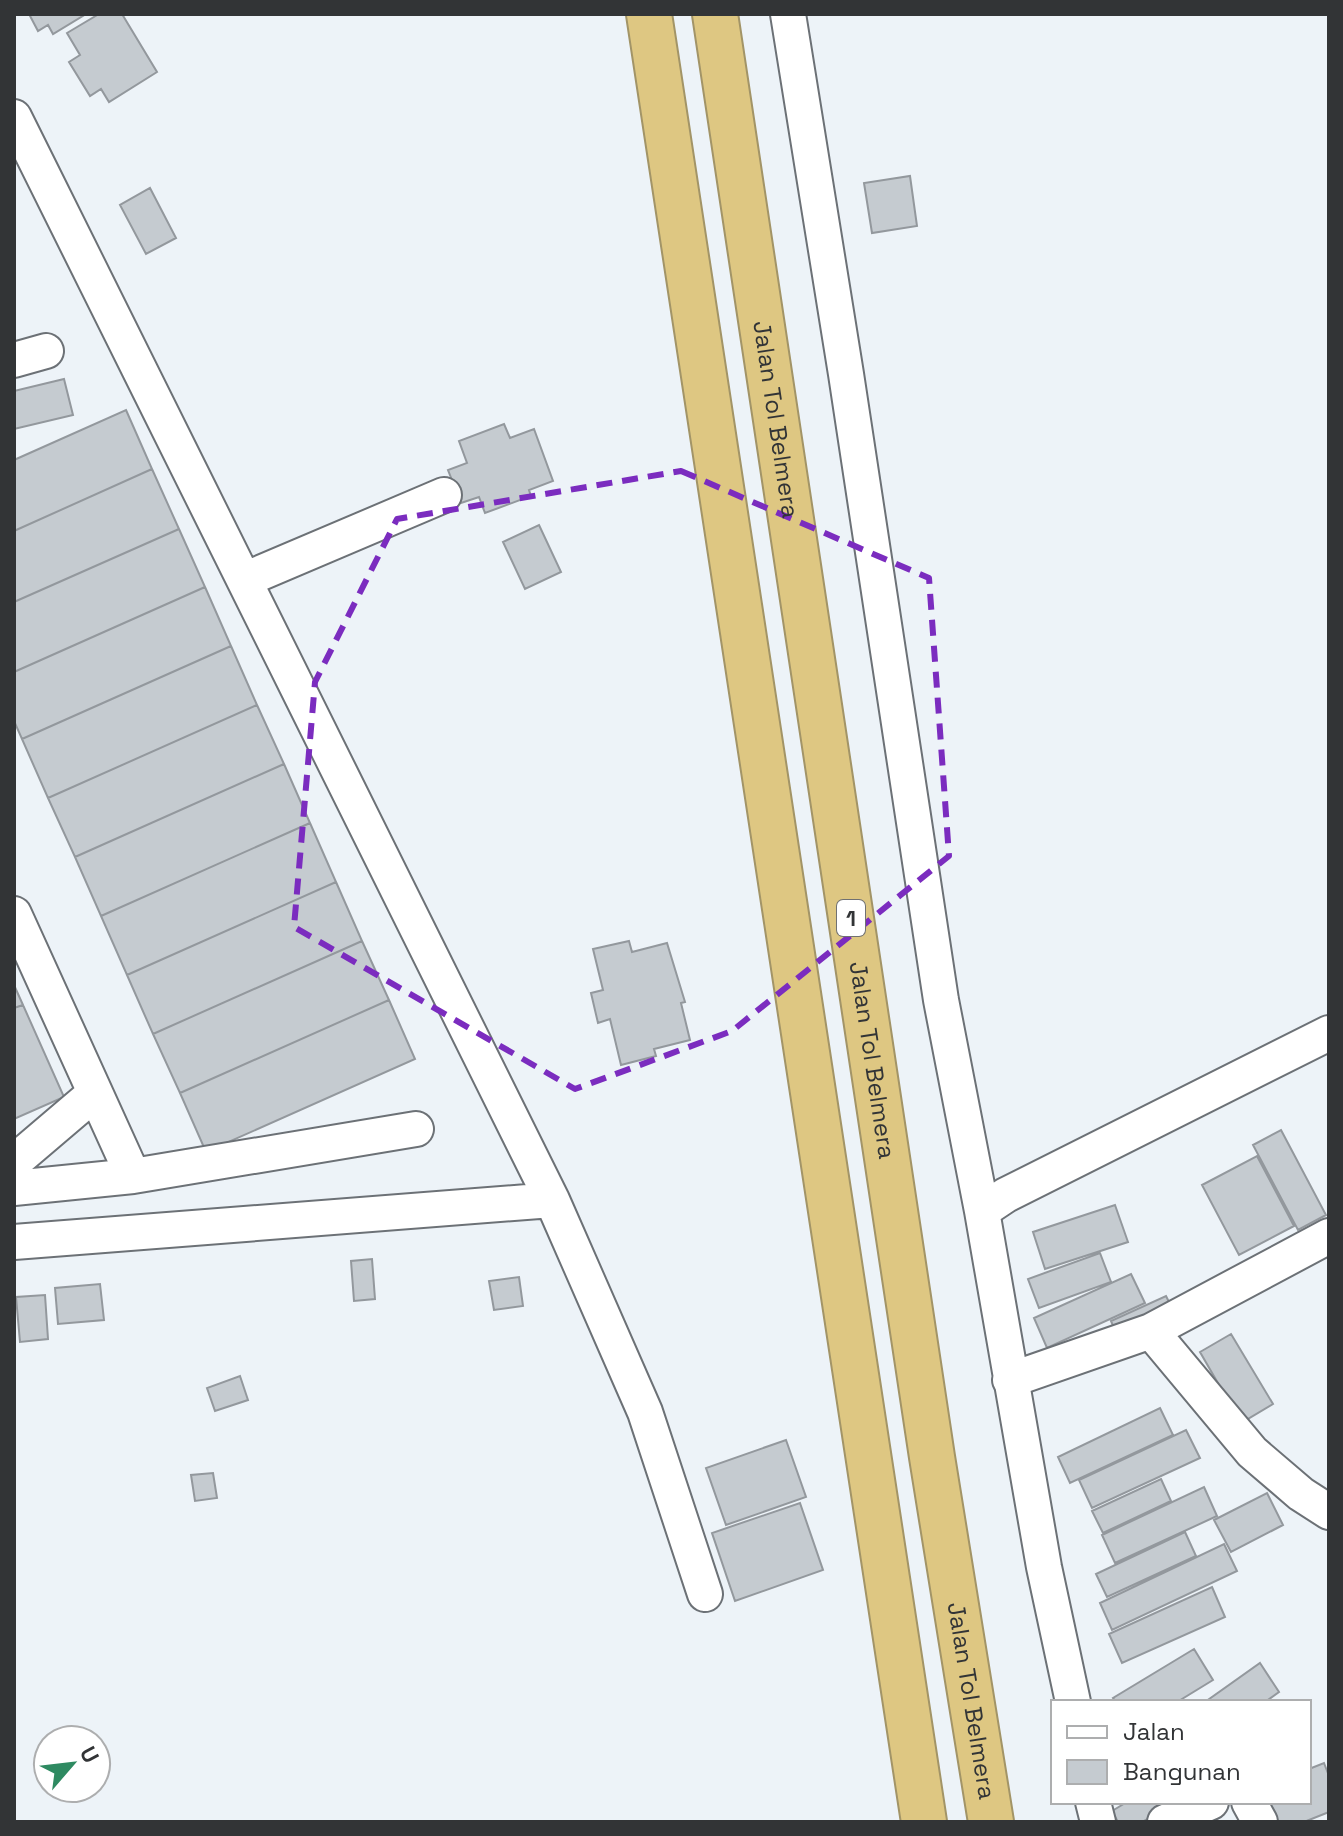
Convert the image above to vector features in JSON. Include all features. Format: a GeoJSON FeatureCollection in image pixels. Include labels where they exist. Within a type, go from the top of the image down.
{"type":"FeatureCollection","features":[{"type":"Feature","properties":{"kind":"highway"},"geometry":{"type":"LineString","coordinates":[[649,14],[924,1822]]}},
{"type":"Feature","properties":{"kind":"highway","name":"Jalan Tol Belmera"},"geometry":{"type":"LineString","coordinates":[[715,14],[930,1442],[991,1822]]}},
{"type":"Feature","properties":{"kind":"street"},"geometry":{"type":"LineString","coordinates":[[788,14],[941,1000],[982,1211],[1044,1567],[1073,1700]]}},
{"type":"Feature","properties":{"kind":"street"},"geometry":{"type":"LineString","coordinates":[[14,117],[552,1200],[645,1412],[705,1594]]}},
{"type":"Feature","properties":{"kind":"street"},"geometry":{"type":"LineString","coordinates":[[14,360],[46,351]]}},
{"type":"Feature","properties":{"kind":"street"},"geometry":{"type":"LineString","coordinates":[[244,580],[444,495]]}},
{"type":"Feature","properties":{"kind":"street"},"geometry":{"type":"LineString","coordinates":[[14,914],[133,1176]]}},
{"type":"Feature","properties":{"kind":"street"},"geometry":{"type":"LineString","coordinates":[[982,1211],[1006,1195],[1329,1033]]}},
{"type":"Feature","properties":{"kind":"street"},"geometry":{"type":"LineString","coordinates":[[14,1162],[95,1093]]}},
{"type":"Feature","properties":{"kind":"street"},"geometry":{"type":"LineString","coordinates":[[14,1188],[133,1176],[416,1129]]}},
{"type":"Feature","properties":{"kind":"street"},"geometry":{"type":"LineString","coordinates":[[14,1242],[552,1200]]}},
{"type":"Feature","properties":{"kind":"street"},"geometry":{"type":"LineString","coordinates":[[1010,1380],[1151,1331],[1329,1236]]}},
{"type":"Feature","properties":{"kind":"street"},"geometry":{"type":"LineString","coordinates":[[1151,1331],[1252,1452],[1301,1494],[1329,1512]]}},
{"type":"Feature","properties":{"kind":"street"},"geometry":{"type":"LineString","coordinates":[[1165,1822],[1206,1804]]}},
{"type":"Feature","properties":{"kind":"street"},"geometry":{"type":"LineString","coordinates":[[1250,1804],[1260,1822]]}},
{"type":"Feature","properties":{"kind":"highlighted area"},"geometry":{"type":"Polygon","coordinates":[[[681,471],[929,578],[949,856],[732,1031],[575,1089],[294,927],[315,682],[397,519],[681,471]]]}},
{"type":"Feature","properties":{"kind":"building"},"geometry":{"type":"Polygon","coordinates":[[[29,14],[86,14],[53,34],[48,25],[38,31],[29,14]]]}},
{"type":"Feature","properties":{"kind":"building"},"geometry":{"type":"Polygon","coordinates":[[[99,14],[122,14],[157,72],[109,102],[101,89],[90,96],[69,62],[80,55],[67,33],[99,14]]]}},
{"type":"Feature","properties":{"kind":"building"},"geometry":{"type":"Polygon","coordinates":[[[910,176],[917,226],[872,233],[864,183],[910,176]]]}},
{"type":"Feature","properties":{"kind":"building"},"geometry":{"type":"Polygon","coordinates":[[[150,188],[176,238],[146,254],[120,205],[150,188]]]}},
{"type":"Feature","properties":{"kind":"building"},"geometry":{"type":"Polygon","coordinates":[[[64,379],[73,415],[14,429],[14,391],[64,379]]]}},
{"type":"Feature","properties":{"kind":"building"},"geometry":{"type":"Polygon","coordinates":[[[126,410],[152,469],[14,531],[14,460],[126,410]]]}},
{"type":"Feature","properties":{"kind":"building"},"geometry":{"type":"Polygon","coordinates":[[[504,424],[510,438],[534,429],[553,481],[529,490],[531,496],[485,513],[479,497],[461,503],[448,470],[467,463],[459,441],[504,424]]]}},
{"type":"Feature","properties":{"kind":"building"},"geometry":{"type":"Polygon","coordinates":[[[152,469],[179,529],[14,602],[14,531],[152,469]]]}},
{"type":"Feature","properties":{"kind":"building"},"geometry":{"type":"Polygon","coordinates":[[[539,525],[561,572],[525,589],[503,542],[539,525]]]}},
{"type":"Feature","properties":{"kind":"building"},"geometry":{"type":"Polygon","coordinates":[[[179,529],[205,587],[14,672],[14,602],[179,529]]]}},
{"type":"Feature","properties":{"kind":"building"},"geometry":{"type":"Polygon","coordinates":[[[205,587],[231,646],[22,739],[14,721],[14,672],[205,587]]]}},
{"type":"Feature","properties":{"kind":"building"},"geometry":{"type":"Polygon","coordinates":[[[231,646],[257,705],[48,798],[22,739],[231,646]]]}},
{"type":"Feature","properties":{"kind":"building"},"geometry":{"type":"Polygon","coordinates":[[[257,705],[284,764],[75,857],[48,798],[257,705]]]}},
{"type":"Feature","properties":{"kind":"building"},"geometry":{"type":"Polygon","coordinates":[[[284,764],[310,823],[101,916],[75,857],[284,764]]]}},
{"type":"Feature","properties":{"kind":"building"},"geometry":{"type":"Polygon","coordinates":[[[310,823],[336,882],[127,975],[101,916],[310,823]]]}},
{"type":"Feature","properties":{"kind":"building"},"geometry":{"type":"Polygon","coordinates":[[[336,882],[362,941],[153,1034],[127,975],[336,882]]]}},
{"type":"Feature","properties":{"kind":"building"},"geometry":{"type":"Polygon","coordinates":[[[362,941],[389,1000],[180,1093],[153,1034],[362,941]]]}},
{"type":"Feature","properties":{"kind":"building"},"geometry":{"type":"Polygon","coordinates":[[[629,941],[632,952],[667,943],[685,1002],[681,1003],[690,1040],[654,1049],[656,1056],[621,1065],[610,1019],[598,1023],[591,993],[603,990],[593,949],[629,941]]]}},
{"type":"Feature","properties":{"kind":"building"},"geometry":{"type":"Polygon","coordinates":[[[14,985],[23,1005],[14,1008],[14,985]]]}},
{"type":"Feature","properties":{"kind":"building"},"geometry":{"type":"Polygon","coordinates":[[[389,1000],[415,1059],[206,1152],[180,1093],[389,1000]]]}},
{"type":"Feature","properties":{"kind":"building"},"geometry":{"type":"Polygon","coordinates":[[[23,1005],[64,1097],[14,1119],[14,1008],[23,1005]]]}},
{"type":"Feature","properties":{"kind":"building"},"geometry":{"type":"Polygon","coordinates":[[[1281,1130],[1326,1215],[1298,1230],[1253,1145],[1281,1130]]]}},
{"type":"Feature","properties":{"kind":"building"},"geometry":{"type":"Polygon","coordinates":[[[1257,1156],[1294,1226],[1239,1255],[1202,1185],[1257,1156]]]}},
{"type":"Feature","properties":{"kind":"building"},"geometry":{"type":"Polygon","coordinates":[[[1115,1205],[1128,1242],[1045,1269],[1033,1232],[1115,1205]]]}},
{"type":"Feature","properties":{"kind":"building"},"geometry":{"type":"Polygon","coordinates":[[[1100,1253],[1111,1282],[1039,1308],[1028,1279],[1100,1253]]]}},
{"type":"Feature","properties":{"kind":"building"},"geometry":{"type":"Polygon","coordinates":[[[372,1259],[375,1299],[354,1301],[351,1261],[372,1259]]]}},
{"type":"Feature","properties":{"kind":"building"},"geometry":{"type":"Polygon","coordinates":[[[1131,1274],[1145,1303],[1047,1348],[1034,1318],[1131,1274]]]}},
{"type":"Feature","properties":{"kind":"building"},"geometry":{"type":"Polygon","coordinates":[[[519,1277],[523,1306],[494,1310],[489,1281],[519,1277]]]}},
{"type":"Feature","properties":{"kind":"building"},"geometry":{"type":"Polygon","coordinates":[[[100,1284],[104,1320],[58,1324],[55,1288],[100,1284]]]}},
{"type":"Feature","properties":{"kind":"building"},"geometry":{"type":"Polygon","coordinates":[[[45,1295],[48,1339],[20,1342],[16,1297],[45,1295]]]}},
{"type":"Feature","properties":{"kind":"building"},"geometry":{"type":"Polygon","coordinates":[[[1166,1296],[1176,1316],[1120,1342],[1111,1321],[1166,1296]]]}},
{"type":"Feature","properties":{"kind":"building"},"geometry":{"type":"Polygon","coordinates":[[[1231,1334],[1273,1404],[1241,1423],[1200,1352],[1231,1334]]]}},
{"type":"Feature","properties":{"kind":"building"},"geometry":{"type":"Polygon","coordinates":[[[240,1376],[248,1400],[215,1411],[207,1388],[240,1376]]]}},
{"type":"Feature","properties":{"kind":"building"},"geometry":{"type":"Polygon","coordinates":[[[1160,1408],[1173,1435],[1070,1483],[1058,1457],[1160,1408]]]}},
{"type":"Feature","properties":{"kind":"building"},"geometry":{"type":"Polygon","coordinates":[[[1186,1430],[1200,1458],[1092,1508],[1079,1480],[1186,1430]]]}},
{"type":"Feature","properties":{"kind":"building"},"geometry":{"type":"Polygon","coordinates":[[[786,1440],[806,1497],[726,1525],[706,1468],[786,1440]]]}},
{"type":"Feature","properties":{"kind":"building"},"geometry":{"type":"Polygon","coordinates":[[[213,1473],[217,1498],[195,1501],[191,1475],[213,1473]]]}},
{"type":"Feature","properties":{"kind":"building"},"geometry":{"type":"Polygon","coordinates":[[[1161,1479],[1171,1501],[1103,1533],[1092,1511],[1161,1479]]]}},
{"type":"Feature","properties":{"kind":"building"},"geometry":{"type":"Polygon","coordinates":[[[1204,1487],[1217,1516],[1115,1563],[1102,1535],[1204,1487]]]}},
{"type":"Feature","properties":{"kind":"building"},"geometry":{"type":"Polygon","coordinates":[[[1267,1493],[1283,1525],[1231,1552],[1214,1520],[1267,1493]]]}},
{"type":"Feature","properties":{"kind":"building"},"geometry":{"type":"Polygon","coordinates":[[[800,1503],[823,1570],[735,1601],[712,1533],[800,1503]]]}},
{"type":"Feature","properties":{"kind":"building"},"geometry":{"type":"Polygon","coordinates":[[[1185,1532],[1196,1556],[1107,1597],[1096,1574],[1185,1532]]]}},
{"type":"Feature","properties":{"kind":"building"},"geometry":{"type":"Polygon","coordinates":[[[1224,1544],[1237,1571],[1112,1630],[1100,1603],[1224,1544]]]}},
{"type":"Feature","properties":{"kind":"building"},"geometry":{"type":"Polygon","coordinates":[[[1212,1587],[1225,1617],[1122,1663],[1109,1634],[1212,1587]]]}},
{"type":"Feature","properties":{"kind":"building"},"geometry":{"type":"Polygon","coordinates":[[[1194,1649],[1213,1680],[1180,1700],[1113,1698],[1194,1649]]]}},
{"type":"Feature","properties":{"kind":"building"},"geometry":{"type":"Polygon","coordinates":[[[1260,1663],[1279,1692],[1268,1700],[1208,1700],[1260,1663]]]}},
{"type":"Feature","properties":{"kind":"building"},"geometry":{"type":"Polygon","coordinates":[[[1324,1763],[1329,1776],[1329,1812],[1304,1822],[1265,1822],[1258,1804],[1311,1804],[1311,1768],[1324,1763]]]}},
{"type":"Feature","properties":{"kind":"building"},"geometry":{"type":"Polygon","coordinates":[[[1124,1804],[1174,1804],[1142,1822],[1118,1822],[1112,1811],[1124,1804]]]}}]}
